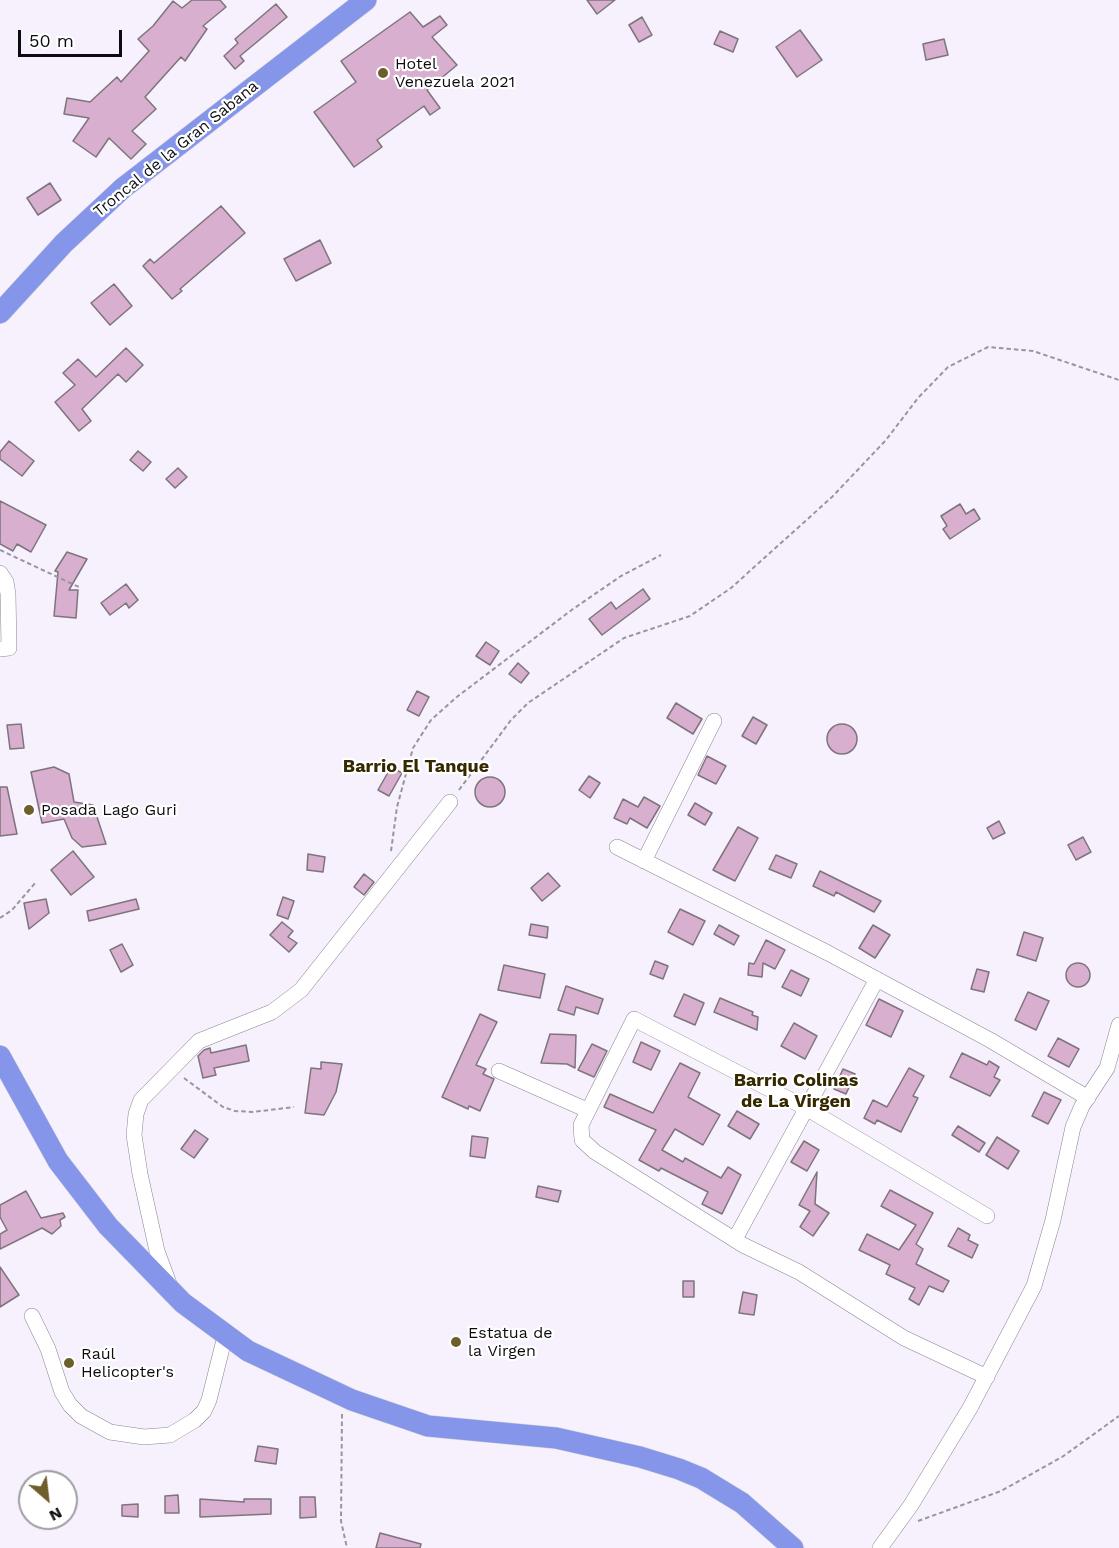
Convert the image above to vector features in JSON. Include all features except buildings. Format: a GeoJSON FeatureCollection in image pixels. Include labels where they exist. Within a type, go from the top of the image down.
{"type":"FeatureCollection","features":[{"type":"Feature","properties":{"kind":"highway","name":"Troncal de la Gran Sabana"},"geometry":{"type":"LineString","coordinates":[[0,313],[64,243],[123,188],[366,0]]}},
{"type":"Feature","properties":{"kind":"highway"},"geometry":{"type":"LineString","coordinates":[[2,1065],[58,1161],[124,1245],[173,1294],[225,1336],[276,1366],[342,1396],[428,1426],[556,1438],[640,1457],[679,1469],[701,1478],[742,1503],[793,1548]]}},
{"type":"Feature","properties":{"kind":"street"},"geometry":{"type":"LineString","coordinates":[[0,573],[6,582],[8,594],[9,648],[0,649]]}},
{"type":"Feature","properties":{"kind":"street"},"geometry":{"type":"LineString","coordinates":[[644,861],[714,722]]}},
{"type":"Feature","properties":{"kind":"street"},"geometry":{"type":"LineString","coordinates":[[173,1294],[147,1217],[134,1135],[136,1114],[141,1100],[199,1041],[272,1012],[301,990],[450,802]]}},
{"type":"Feature","properties":{"kind":"street"},"geometry":{"type":"LineString","coordinates":[[617,847],[877,979],[1000,1045],[1088,1098]]}},
{"type":"Feature","properties":{"kind":"street"},"geometry":{"type":"LineString","coordinates":[[735,1239],[877,979]]}},
{"type":"Feature","properties":{"kind":"street"},"geometry":{"type":"LineString","coordinates":[[987,1216],[806,1108],[634,1019],[587,1110],[580,1130],[582,1140],[588,1147],[735,1239],[799,1272],[904,1338],[987,1377]]}},
{"type":"Feature","properties":{"kind":"street"},"geometry":{"type":"LineString","coordinates":[[880,1548],[911,1505],[987,1377],[1034,1286],[1053,1220],[1072,1127],[1107,1068],[1119,1025]]}},
{"type":"Feature","properties":{"kind":"street"},"geometry":{"type":"LineString","coordinates":[[499,1071],[587,1110]]}},
{"type":"Feature","properties":{"kind":"street"},"geometry":{"type":"LineString","coordinates":[[32,1316],[48,1349],[62,1392],[70,1405],[81,1416],[110,1432],[144,1437],[170,1435],[195,1420],[204,1410],[209,1401],[225,1336]]}},
{"type":"Feature","properties":{"kind":"path"},"geometry":{"type":"LineString","coordinates":[[450,802],[511,720],[528,704],[624,638],[690,616],[731,588],[832,497],[886,440],[918,398],[948,367],[988,347],[1033,351],[1119,381]]}},
{"type":"Feature","properties":{"kind":"path"},"geometry":{"type":"LineString","coordinates":[[0,550],[81,588]]}},
{"type":"Feature","properties":{"kind":"path"},"geometry":{"type":"LineString","coordinates":[[393,876],[391,857],[397,807],[413,748],[423,729],[447,705],[573,609],[621,576],[661,555]]}},
{"type":"Feature","properties":{"kind":"path"},"geometry":{"type":"LineString","coordinates":[[0,918],[12,910],[36,882]]}},
{"type":"Feature","properties":{"kind":"path"},"geometry":{"type":"LineString","coordinates":[[172,1069],[229,1109],[253,1112],[294,1107]]}},
{"type":"Feature","properties":{"kind":"path"},"geometry":{"type":"LineString","coordinates":[[342,1396],[341,1521],[347,1548]]}},
{"type":"Feature","properties":{"kind":"path"},"geometry":{"type":"LineString","coordinates":[[892,1531],[1001,1491],[1062,1457],[1119,1416]]}},
{"type":"Feature","properties":{"kind":"place","name":"Hotel Venezuela 2021"},"geometry":{"type":"Point","coordinates":[383,73]}},
{"type":"Feature","properties":{"kind":"place","name":"Posada Lago Guri"},"geometry":{"type":"Point","coordinates":[29,810]}},
{"type":"Feature","properties":{"kind":"place","name":"Estatua de la Virgen"},"geometry":{"type":"Point","coordinates":[456,1342]}},
{"type":"Feature","properties":{"kind":"place","name":"Raúl Helicopter's"},"geometry":{"type":"Point","coordinates":[69,1363]}},
{"type":"Feature","properties":{"kind":"district","name":"Barrio El Tanque"},"geometry":{"type":"Point","coordinates":[416,767]}},
{"type":"Feature","properties":{"kind":"district","name":"Barrio Colinas de La Virgen"},"geometry":{"type":"Point","coordinates":[796,1091]}}]}
